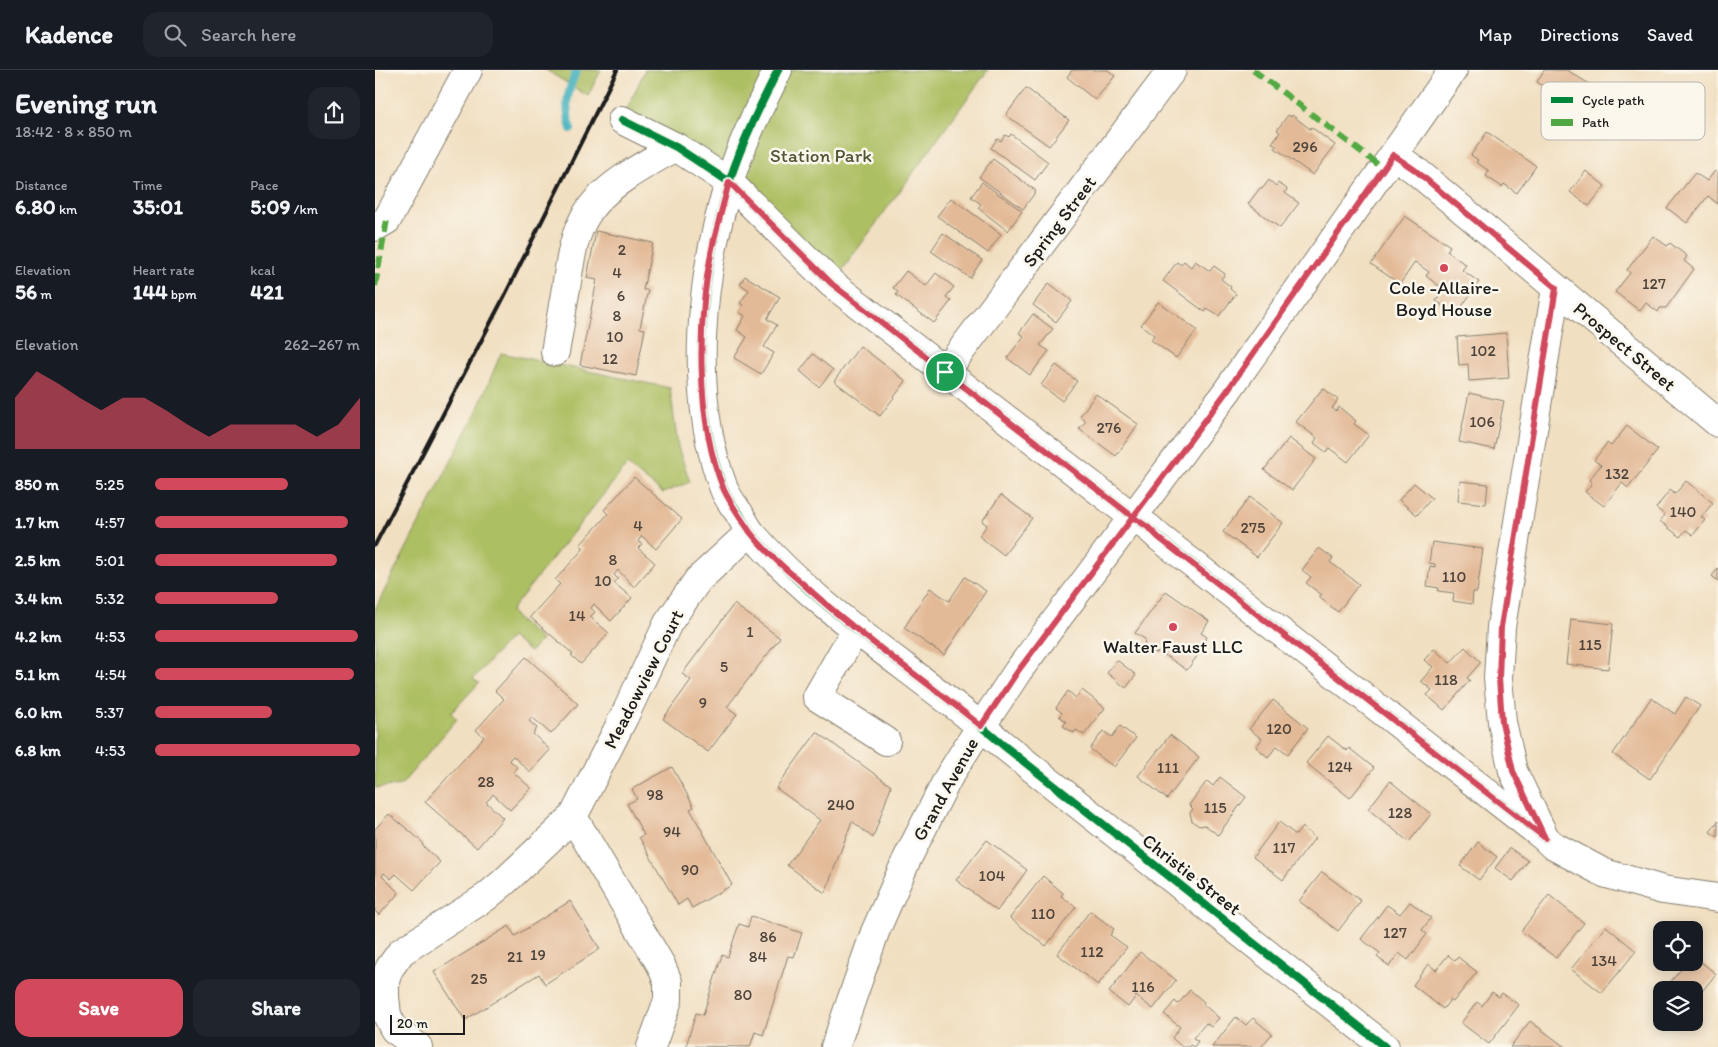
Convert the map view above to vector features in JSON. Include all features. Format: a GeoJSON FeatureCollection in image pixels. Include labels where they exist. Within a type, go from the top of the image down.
{"type":"FeatureCollection","features":[{"type":"Feature","properties":{"kind":"street"},"geometry":{"type":"LineString","coordinates":[[375,227],[387,220],[468,70]]}},
{"type":"Feature","properties":{"kind":"street","name":"Christie Street"},"geometry":{"type":"LineString","coordinates":[[778,70],[749,132],[729,182],[713,244],[707,284],[702,362],[705,400],[710,444],[725,491],[751,532],[799,581],[856,629],[1385,1047]]}},
{"type":"Feature","properties":{"kind":"street","name":"Spring Street"},"geometry":{"type":"LineString","coordinates":[[945,372],[1172,70]]}},
{"type":"Feature","properties":{"kind":"street","name":"Grand Avenue"},"geometry":{"type":"LineString","coordinates":[[835,1047],[875,932],[907,859],[948,778],[1024,663],[1227,391],[1453,70]]}},
{"type":"Feature","properties":{"kind":"street"},"geometry":{"type":"LineString","coordinates":[[622,120],[676,147],[729,182],[832,284],[1149,528],[1159,538],[1552,844],[1604,873],[1663,890],[1718,898]]}},
{"type":"Feature","properties":{"kind":"street"},"geometry":{"type":"LineString","coordinates":[[555,352],[570,261],[578,229],[589,210],[602,196],[625,177],[676,147]]}},
{"type":"Feature","properties":{"kind":"street","name":"Prospect Street"},"geometry":{"type":"LineString","coordinates":[[1393,155],[1415,170],[1718,423]]}},
{"type":"Feature","properties":{"kind":"street"},"geometry":{"type":"LineString","coordinates":[[1545,838],[1513,771],[1502,722],[1499,678],[1501,627],[1556,288]]}},
{"type":"Feature","properties":{"kind":"street","name":"Meadowview Court"},"geometry":{"type":"LineString","coordinates":[[417,1047],[394,1029],[387,1015],[385,981],[389,969],[401,952],[486,897],[573,817],[624,717],[668,623],[699,580],[751,532]]}},
{"type":"Feature","properties":{"kind":"street"},"geometry":{"type":"LineString","coordinates":[[856,629],[817,697],[887,740]]}},
{"type":"Feature","properties":{"kind":"street"},"geometry":{"type":"LineString","coordinates":[[573,817],[661,965],[668,982],[668,1000],[651,1047]]}},
{"type":"Feature","properties":{"kind":"green space"},"geometry":{"type":"Polygon","coordinates":[[[546,70],[601,70],[588,96],[546,70]]]}},
{"type":"Feature","properties":{"kind":"green space","name":"Station Park"},"geometry":{"type":"Polygon","coordinates":[[[645,70],[988,70],[832,284],[729,182],[622,120],[645,70]]]}},
{"type":"Feature","properties":{"kind":"green space"},"geometry":{"type":"Polygon","coordinates":[[[501,353],[670,388],[678,447],[690,482],[663,493],[627,465],[511,610],[515,617],[541,640],[530,652],[511,637],[473,679],[479,683],[451,713],[457,719],[401,785],[375,788],[375,609],[476,413],[501,353]]]}},
{"type":"Feature","properties":{"kind":"building"},"geometry":{"type":"Polygon","coordinates":[[[1072,70],[1108,70],[1115,76],[1095,100],[1067,77],[1072,70]]]}},
{"type":"Feature","properties":{"kind":"building"},"geometry":{"type":"Polygon","coordinates":[[[1544,70],[1567,70],[1586,82],[1541,82],[1541,85],[1537,82],[1544,70]]]}},
{"type":"Feature","properties":{"kind":"building"},"geometry":{"type":"Polygon","coordinates":[[[1026,88],[1069,120],[1049,146],[1006,115],[1026,88]]]}},
{"type":"Feature","properties":{"kind":"building"},"geometry":{"type":"Polygon","coordinates":[[[1288,115],[1291,117],[1292,115],[1310,129],[1311,127],[1335,145],[1313,175],[1275,148],[1276,146],[1272,143],[1280,132],[1277,130],[1288,115]]]}},
{"type":"Feature","properties":{"kind":"building"},"geometry":{"type":"Polygon","coordinates":[[[1487,132],[1536,166],[1517,193],[1504,184],[1502,187],[1486,176],[1489,171],[1476,162],[1478,160],[1471,155],[1487,132]]]}},
{"type":"Feature","properties":{"kind":"building"},"geometry":{"type":"Polygon","coordinates":[[[1011,134],[1048,162],[1035,180],[991,148],[997,139],[1001,141],[1005,135],[1009,137],[1011,134]]]}},
{"type":"Feature","properties":{"kind":"building"},"geometry":{"type":"Polygon","coordinates":[[[993,159],[1036,191],[1023,209],[979,177],[993,159]]]}},
{"type":"Feature","properties":{"kind":"building"},"geometry":{"type":"Polygon","coordinates":[[[1586,171],[1605,186],[1589,206],[1570,192],[1586,171]]]}},
{"type":"Feature","properties":{"kind":"building"},"geometry":{"type":"Polygon","coordinates":[[[1715,171],[1718,173],[1718,204],[1708,196],[1687,223],[1667,208],[1695,173],[1707,181],[1715,171]]]}},
{"type":"Feature","properties":{"kind":"building"},"geometry":{"type":"Polygon","coordinates":[[[1269,180],[1276,186],[1278,183],[1287,189],[1285,193],[1299,203],[1280,228],[1248,204],[1260,188],[1262,189],[1269,180]]]}},
{"type":"Feature","properties":{"kind":"building"},"geometry":{"type":"Polygon","coordinates":[[[982,182],[1022,211],[1008,231],[978,208],[981,204],[971,197],[982,182]]]}},
{"type":"Feature","properties":{"kind":"building"},"geometry":{"type":"Polygon","coordinates":[[[951,198],[1001,234],[988,253],[937,216],[951,198]]]}},
{"type":"Feature","properties":{"kind":"building","name":"Cole -Allaire- Boyd House"},"geometry":{"type":"Polygon","coordinates":[[[1405,216],[1450,246],[1447,251],[1466,265],[1462,270],[1479,282],[1456,315],[1436,301],[1446,285],[1442,282],[1439,286],[1426,276],[1429,272],[1415,262],[1400,284],[1371,264],[1405,216]]]}},
{"type":"Feature","properties":{"kind":"building"},"geometry":{"type":"Polygon","coordinates":[[[596,231],[653,243],[643,290],[648,290],[640,328],[645,329],[636,376],[580,365],[597,280],[587,278],[596,231]]]}},
{"type":"Feature","properties":{"kind":"building"},"geometry":{"type":"Polygon","coordinates":[[[943,233],[982,260],[970,278],[931,251],[943,233]]]}},
{"type":"Feature","properties":{"kind":"building"},"geometry":{"type":"Polygon","coordinates":[[[1653,236],[1667,246],[1670,243],[1687,256],[1684,261],[1694,269],[1666,308],[1660,308],[1658,312],[1646,303],[1640,311],[1615,292],[1630,273],[1627,270],[1653,236]]]}},
{"type":"Feature","properties":{"kind":"building"},"geometry":{"type":"Polygon","coordinates":[[[1184,261],[1191,267],[1195,261],[1210,271],[1214,266],[1225,274],[1221,279],[1236,294],[1219,316],[1207,309],[1205,312],[1163,281],[1177,262],[1181,265],[1184,261]]]}},
{"type":"Feature","properties":{"kind":"building"},"geometry":{"type":"Polygon","coordinates":[[[906,271],[926,286],[936,273],[954,287],[946,297],[951,301],[934,323],[896,295],[898,292],[893,288],[906,271]]]}},
{"type":"Feature","properties":{"kind":"building"},"geometry":{"type":"Polygon","coordinates":[[[745,276],[780,297],[767,319],[777,325],[764,347],[774,353],[761,374],[734,358],[747,337],[737,330],[745,316],[739,312],[743,305],[740,303],[749,290],[740,284],[745,276]]]}},
{"type":"Feature","properties":{"kind":"building"},"geometry":{"type":"Polygon","coordinates":[[[1049,283],[1072,301],[1056,322],[1033,305],[1049,283]]]}},
{"type":"Feature","properties":{"kind":"building"},"geometry":{"type":"Polygon","coordinates":[[[1158,302],[1197,330],[1176,358],[1151,340],[1154,335],[1141,325],[1158,302]]]}},
{"type":"Feature","properties":{"kind":"building"},"geometry":{"type":"Polygon","coordinates":[[[1033,314],[1053,329],[1040,345],[1049,351],[1030,375],[1007,358],[1024,336],[1019,333],[1033,314]]]}},
{"type":"Feature","properties":{"kind":"building"},"geometry":{"type":"Polygon","coordinates":[[[1506,333],[1509,378],[1469,381],[1468,364],[1459,365],[1457,337],[1506,333]]]}},
{"type":"Feature","properties":{"kind":"building"},"geometry":{"type":"Polygon","coordinates":[[[860,346],[906,381],[880,416],[834,381],[860,346]]]}},
{"type":"Feature","properties":{"kind":"building"},"geometry":{"type":"Polygon","coordinates":[[[813,354],[833,370],[819,387],[800,371],[813,354]]]}},
{"type":"Feature","properties":{"kind":"building"},"geometry":{"type":"Polygon","coordinates":[[[1056,365],[1077,381],[1062,401],[1041,385],[1056,365]]]}},
{"type":"Feature","properties":{"kind":"building"},"geometry":{"type":"Polygon","coordinates":[[[1323,388],[1338,400],[1332,408],[1336,411],[1339,407],[1356,421],[1354,424],[1369,435],[1348,462],[1329,448],[1326,452],[1314,443],[1317,438],[1296,422],[1323,388]]]}},
{"type":"Feature","properties":{"kind":"building"},"geometry":{"type":"Polygon","coordinates":[[[1469,393],[1504,401],[1494,449],[1459,442],[1469,393]]]}},
{"type":"Feature","properties":{"kind":"building"},"geometry":{"type":"Polygon","coordinates":[[[1096,394],[1138,424],[1116,456],[1079,429],[1086,421],[1080,416],[1096,394]]]}},
{"type":"Feature","properties":{"kind":"building"},"geometry":{"type":"Polygon","coordinates":[[[1627,426],[1658,450],[1628,488],[1622,483],[1604,506],[1585,492],[1592,483],[1589,480],[1601,465],[1594,460],[1607,443],[1611,446],[1627,426]]]}},
{"type":"Feature","properties":{"kind":"building"},"geometry":{"type":"Polygon","coordinates":[[[1289,438],[1316,459],[1292,490],[1264,470],[1289,438]]]}},
{"type":"Feature","properties":{"kind":"building"},"geometry":{"type":"Polygon","coordinates":[[[634,477],[682,519],[656,549],[642,536],[638,541],[642,544],[638,548],[655,563],[634,587],[618,570],[614,575],[618,579],[614,583],[632,598],[611,621],[594,604],[591,608],[595,612],[590,617],[609,633],[581,664],[571,655],[573,654],[530,617],[560,584],[555,580],[584,548],[580,545],[608,514],[604,510],[634,477]]]}},
{"type":"Feature","properties":{"kind":"building"},"geometry":{"type":"Polygon","coordinates":[[[1460,481],[1488,484],[1486,504],[1458,501],[1460,481]]]}},
{"type":"Feature","properties":{"kind":"building"},"geometry":{"type":"Polygon","coordinates":[[[1686,481],[1713,503],[1701,517],[1705,520],[1693,535],[1686,530],[1680,537],[1660,521],[1665,515],[1656,508],[1670,490],[1675,494],[1686,481]]]}},
{"type":"Feature","properties":{"kind":"building"},"geometry":{"type":"Polygon","coordinates":[[[1414,483],[1432,498],[1417,515],[1399,500],[1414,483]]]}},
{"type":"Feature","properties":{"kind":"building"},"geometry":{"type":"Polygon","coordinates":[[[1001,495],[1032,518],[1004,555],[979,536],[987,525],[982,521],[1001,495]]]}},
{"type":"Feature","properties":{"kind":"building"},"geometry":{"type":"Polygon","coordinates":[[[1250,497],[1283,523],[1257,557],[1223,532],[1250,497]]]}},
{"type":"Feature","properties":{"kind":"building"},"geometry":{"type":"Polygon","coordinates":[[[1432,542],[1483,549],[1477,592],[1473,592],[1472,604],[1453,601],[1454,593],[1438,591],[1439,588],[1427,586],[1430,566],[1435,567],[1435,564],[1429,563],[1432,542]]]}},
{"type":"Feature","properties":{"kind":"building"},"geometry":{"type":"Polygon","coordinates":[[[1319,548],[1333,558],[1330,562],[1359,584],[1338,612],[1319,597],[1322,595],[1306,583],[1311,577],[1302,570],[1319,548]]]}},
{"type":"Feature","properties":{"kind":"building"},"geometry":{"type":"Polygon","coordinates":[[[1718,568],[1718,581],[1712,576],[1718,568]]]}},
{"type":"Feature","properties":{"kind":"building"},"geometry":{"type":"Polygon","coordinates":[[[965,577],[986,591],[944,655],[904,628],[930,588],[949,601],[965,577]]]}},
{"type":"Feature","properties":{"kind":"building","name":"Walter Faust LLC"},"geometry":{"type":"Polygon","coordinates":[[[1166,591],[1209,621],[1201,633],[1207,637],[1198,650],[1200,652],[1187,670],[1160,652],[1156,653],[1144,645],[1145,639],[1135,633],[1166,591]]]}},
{"type":"Feature","properties":{"kind":"building"},"geometry":{"type":"Polygon","coordinates":[[[734,604],[780,638],[727,707],[737,714],[708,752],[663,719],[691,680],[682,674],[734,604]]]}},
{"type":"Feature","properties":{"kind":"building"},"geometry":{"type":"Polygon","coordinates":[[[1571,619],[1613,624],[1608,669],[1566,664],[1571,619]]]}},
{"type":"Feature","properties":{"kind":"building"},"geometry":{"type":"Polygon","coordinates":[[[1465,647],[1481,662],[1467,678],[1470,680],[1444,710],[1427,695],[1432,690],[1421,681],[1433,667],[1424,660],[1434,649],[1450,663],[1465,647]]]}},
{"type":"Feature","properties":{"kind":"building"},"geometry":{"type":"Polygon","coordinates":[[[526,657],[578,704],[551,734],[532,717],[529,721],[537,728],[533,734],[550,750],[530,772],[513,756],[509,760],[517,767],[513,772],[531,788],[510,810],[493,794],[486,802],[503,818],[477,848],[425,802],[484,737],[476,730],[504,699],[495,691],[526,657]]]}},
{"type":"Feature","properties":{"kind":"building"},"geometry":{"type":"Polygon","coordinates":[[[1117,660],[1136,675],[1126,688],[1107,673],[1117,660]]]}},
{"type":"Feature","properties":{"kind":"building"},"geometry":{"type":"Polygon","coordinates":[[[1082,690],[1105,708],[1084,735],[1076,730],[1074,733],[1063,726],[1066,722],[1059,716],[1062,713],[1056,708],[1068,691],[1076,698],[1082,690]]]}},
{"type":"Feature","properties":{"kind":"building"},"geometry":{"type":"Polygon","coordinates":[[[1686,697],[1700,706],[1650,779],[1613,754],[1651,698],[1675,714],[1686,697]]]}},
{"type":"Feature","properties":{"kind":"building"},"geometry":{"type":"Polygon","coordinates":[[[1273,700],[1308,728],[1288,754],[1277,746],[1268,757],[1256,747],[1262,739],[1249,729],[1273,700]]]}},
{"type":"Feature","properties":{"kind":"building"},"geometry":{"type":"Polygon","coordinates":[[[1120,726],[1136,738],[1114,767],[1090,749],[1103,731],[1112,737],[1120,726]]]}},
{"type":"Feature","properties":{"kind":"building"},"geometry":{"type":"Polygon","coordinates":[[[817,732],[891,786],[873,838],[852,821],[825,893],[787,865],[820,820],[776,788],[817,732]]]}},
{"type":"Feature","properties":{"kind":"building"},"geometry":{"type":"Polygon","coordinates":[[[1170,735],[1199,757],[1167,799],[1138,776],[1170,735]]]}},
{"type":"Feature","properties":{"kind":"building"},"geometry":{"type":"Polygon","coordinates":[[[1328,736],[1347,751],[1349,748],[1374,768],[1350,798],[1306,763],[1328,736]]]}},
{"type":"Feature","properties":{"kind":"building"},"geometry":{"type":"Polygon","coordinates":[[[672,767],[694,807],[690,809],[732,885],[692,908],[687,899],[678,905],[639,837],[644,835],[627,804],[637,799],[632,789],[672,767]]]}},
{"type":"Feature","properties":{"kind":"building"},"geometry":{"type":"Polygon","coordinates":[[[1220,777],[1246,797],[1218,835],[1205,825],[1199,826],[1192,821],[1190,813],[1193,809],[1189,805],[1207,781],[1213,786],[1220,777]]]}},
{"type":"Feature","properties":{"kind":"building"},"geometry":{"type":"Polygon","coordinates":[[[1390,781],[1431,814],[1409,842],[1368,809],[1390,781]]]}},
{"type":"Feature","properties":{"kind":"building"},"geometry":{"type":"Polygon","coordinates":[[[389,814],[423,843],[422,845],[440,862],[414,890],[396,874],[391,879],[384,873],[382,876],[399,893],[379,915],[375,911],[375,829],[389,814]]]}},
{"type":"Feature","properties":{"kind":"building"},"geometry":{"type":"Polygon","coordinates":[[[1718,821],[1718,837],[1710,832],[1718,821]]]}},
{"type":"Feature","properties":{"kind":"building"},"geometry":{"type":"Polygon","coordinates":[[[1279,822],[1296,835],[1302,827],[1315,838],[1283,880],[1253,857],[1279,822]]]}},
{"type":"Feature","properties":{"kind":"building"},"geometry":{"type":"Polygon","coordinates":[[[987,840],[1027,870],[997,911],[956,880],[987,840]]]}},
{"type":"Feature","properties":{"kind":"building"},"geometry":{"type":"Polygon","coordinates":[[[1478,842],[1497,857],[1479,880],[1460,866],[1478,842]]]}},
{"type":"Feature","properties":{"kind":"building"},"geometry":{"type":"Polygon","coordinates":[[[1510,848],[1528,861],[1513,881],[1495,868],[1510,848]]]}},
{"type":"Feature","properties":{"kind":"building"},"geometry":{"type":"Polygon","coordinates":[[[1322,872],[1361,901],[1338,931],[1299,901],[1322,872]]]}},
{"type":"Feature","properties":{"kind":"building"},"geometry":{"type":"Polygon","coordinates":[[[1043,876],[1063,893],[1061,896],[1076,907],[1046,946],[1010,918],[1043,876]]]}},
{"type":"Feature","properties":{"kind":"building"},"geometry":{"type":"Polygon","coordinates":[[[1549,895],[1584,923],[1556,958],[1521,931],[1549,895]]]}},
{"type":"Feature","properties":{"kind":"building"},"geometry":{"type":"Polygon","coordinates":[[[570,901],[600,949],[545,984],[539,974],[465,1020],[434,972],[509,926],[515,936],[570,901]]]}},
{"type":"Feature","properties":{"kind":"building"},"geometry":{"type":"Polygon","coordinates":[[[1410,902],[1431,918],[1422,930],[1427,934],[1408,960],[1399,953],[1389,966],[1377,957],[1380,953],[1361,939],[1387,905],[1400,914],[1410,902]]]}},
{"type":"Feature","properties":{"kind":"building"},"geometry":{"type":"Polygon","coordinates":[[[1090,911],[1114,929],[1110,935],[1127,947],[1098,985],[1057,954],[1090,911]]]}},
{"type":"Feature","properties":{"kind":"building"},"geometry":{"type":"Polygon","coordinates":[[[751,916],[802,933],[794,957],[788,956],[763,1035],[755,1032],[750,1047],[686,1046],[696,1013],[703,1015],[722,955],[728,957],[739,924],[748,927],[751,916]]]}},
{"type":"Feature","properties":{"kind":"building"},"geometry":{"type":"Polygon","coordinates":[[[1606,926],[1636,951],[1602,993],[1571,969],[1606,926]]]}},
{"type":"Feature","properties":{"kind":"building"},"geometry":{"type":"Polygon","coordinates":[[[1140,952],[1176,980],[1153,1009],[1136,996],[1128,1007],[1109,992],[1140,952]]]}},
{"type":"Feature","properties":{"kind":"building"},"geometry":{"type":"Polygon","coordinates":[[[1448,955],[1455,961],[1458,957],[1477,972],[1453,1002],[1450,1000],[1443,1009],[1413,985],[1428,964],[1436,970],[1448,955]]]}},
{"type":"Feature","properties":{"kind":"building"},"geometry":{"type":"Polygon","coordinates":[[[1703,963],[1716,974],[1703,990],[1703,981],[1671,981],[1680,971],[1703,971],[1703,963]]]}},
{"type":"Feature","properties":{"kind":"building"},"geometry":{"type":"Polygon","coordinates":[[[1190,990],[1219,1018],[1211,1027],[1206,1023],[1193,1038],[1198,1041],[1194,1047],[1190,1045],[1182,1047],[1172,1038],[1180,1027],[1164,1014],[1175,1001],[1178,1004],[1190,990]]]}},
{"type":"Feature","properties":{"kind":"building"},"geometry":{"type":"Polygon","coordinates":[[[1492,992],[1499,997],[1502,993],[1519,1005],[1489,1044],[1461,1023],[1477,1002],[1482,1006],[1492,992]]]}},
{"type":"Feature","properties":{"kind":"building"},"geometry":{"type":"Polygon","coordinates":[[[1236,1017],[1246,1025],[1253,1018],[1272,1034],[1261,1047],[1212,1047],[1236,1017]]]}},
{"type":"Feature","properties":{"kind":"building"},"geometry":{"type":"Polygon","coordinates":[[[1530,1021],[1565,1047],[1510,1047],[1530,1021]]]}},
{"type":"Feature","properties":{"kind":"waterway"},"geometry":{"type":"LineString","coordinates":[[571,129],[567,106],[571,85],[577,70]]}},
{"type":"Feature","properties":{"kind":"railway"},"geometry":{"type":"LineString","coordinates":[[375,545],[505,295],[617,70]]}},
{"type":"Feature","properties":{"kind":"marked path"},"geometry":{"type":"LineString","coordinates":[[1253,70],[1384,169]]}},
{"type":"Feature","properties":{"kind":"marked path"},"geometry":{"type":"LineString","coordinates":[[375,286],[387,220]]}},
{"type":"Feature","properties":{"kind":"cycle path"},"geometry":{"type":"LineString","coordinates":[[778,70],[745,140],[729,183],[711,257],[705,296],[702,336],[702,375],[706,414],[713,452],[724,489],[750,532],[780,564],[841,618],[972,719],[1385,1047]]}},
{"type":"Feature","properties":{"kind":"cycle path"},"geometry":{"type":"LineString","coordinates":[[622,120],[676,147],[729,182],[832,284],[1149,528],[1545,838]]}},
{"type":"Feature","properties":{"kind":"place","name":"Cole -Allaire- Boyd House"},"geometry":{"type":"Point","coordinates":[1444,268]}},
{"type":"Feature","properties":{"kind":"place","name":"Walter Faust LLC"},"geometry":{"type":"Point","coordinates":[1173,627]}},
{"type":"Feature","properties":{"kind":"route"},"geometry":{"type":"LineString","coordinates":[[945,372],[832,284],[729,182],[713,244],[703,318],[702,362],[710,444],[725,491],[751,532],[779,563],[856,629],[981,726],[1018,671],[1133,517],[1545,838],[1513,771],[1502,722],[1499,678],[1501,627],[1556,288],[1415,170],[1393,155],[1227,391],[1133,517],[945,372]]}}]}
